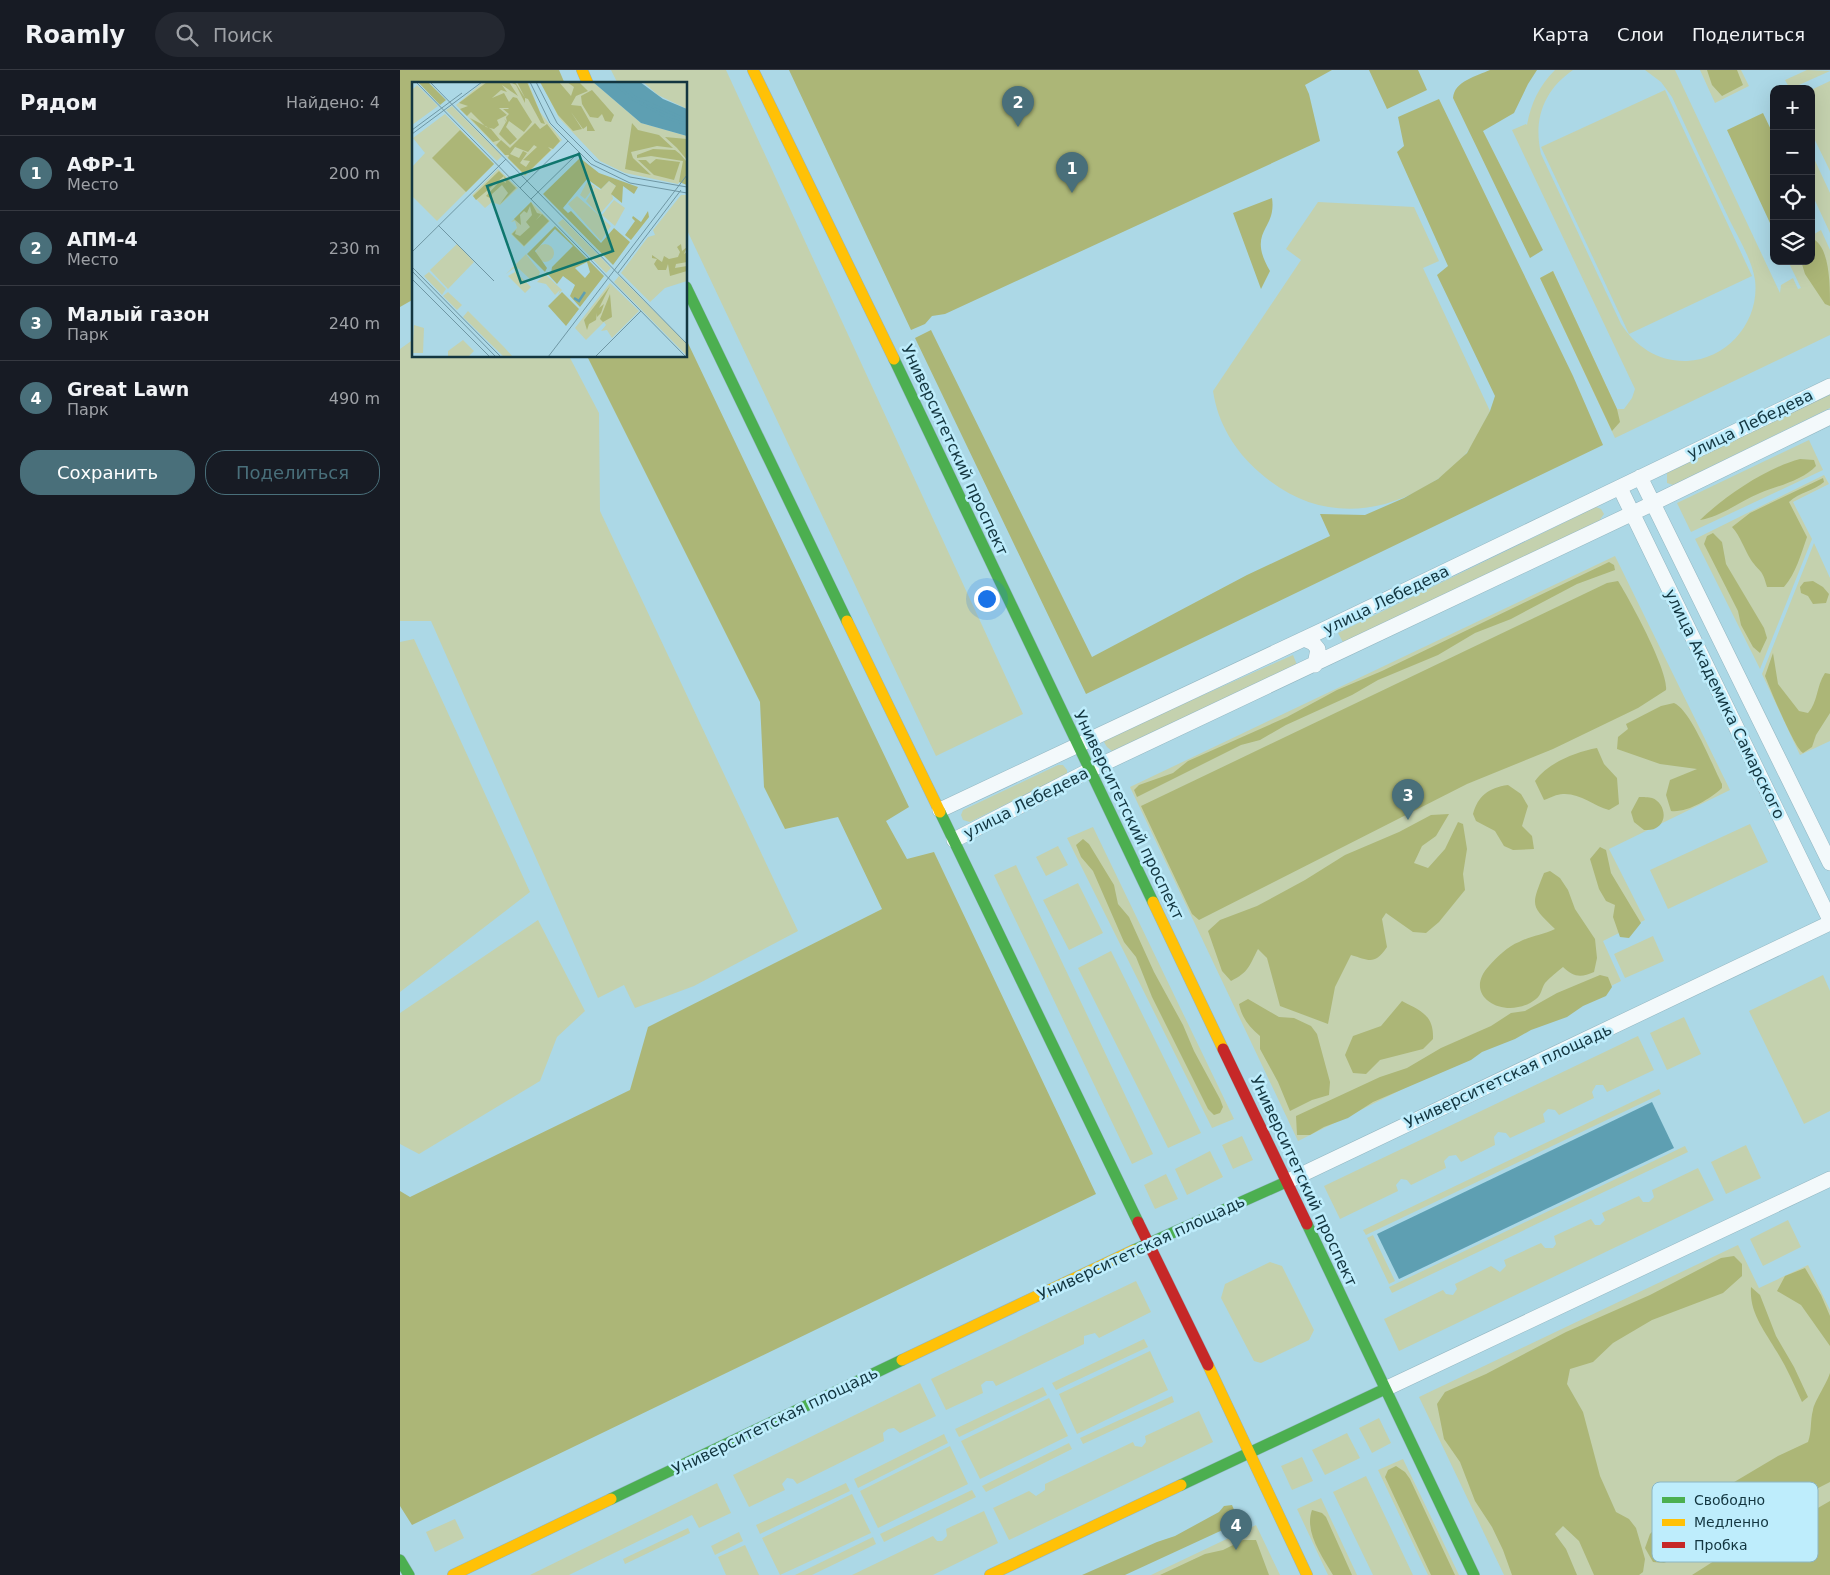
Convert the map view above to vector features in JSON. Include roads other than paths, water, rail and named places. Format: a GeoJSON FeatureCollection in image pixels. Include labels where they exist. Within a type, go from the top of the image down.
{"type":"FeatureCollection","features":[{"type":"Feature","properties":{"kind":"main road"},"geometry":{"type":"LineString","coordinates":[[582,70],[587,82]]}},
{"type":"Feature","properties":{"kind":"main road","name":"Университетский проспект"},"geometry":{"type":"LineString","coordinates":[[753,70],[1474,1575]]}},
{"type":"Feature","properties":{"kind":"main road"},"geometry":{"type":"LineString","coordinates":[[688,291],[1250,1452],[1307,1575]]}},
{"type":"Feature","properties":{"kind":"main road","name":"Университетская площадь"},"geometry":{"type":"LineString","coordinates":[[453,1575],[1129,1252],[1150,1246],[1286,1182]]}},
{"type":"Feature","properties":{"kind":"main road"},"geometry":{"type":"LineString","coordinates":[[990,1575],[1385,1389]]}},
{"type":"Feature","properties":{"kind":"main road"},"geometry":{"type":"LineString","coordinates":[[400,1560],[409,1575]]}},
{"type":"Feature","properties":{"kind":"street","name":"улица Лебедева"},"geometry":{"type":"LineString","coordinates":[[940,810],[1304,639],[1830,386]]}},
{"type":"Feature","properties":{"kind":"street","name":"улица Лебедева"},"geometry":{"type":"LineString","coordinates":[[954,840],[1090,770],[1633,514],[1830,417]]}},
{"type":"Feature","properties":{"kind":"street","name":"улица Академика Самарского"},"geometry":{"type":"LineString","coordinates":[[1640,477],[1830,863]]}},
{"type":"Feature","properties":{"kind":"street","name":"улица Академика Самарского"},"geometry":{"type":"LineString","coordinates":[[1620,488],[1830,922]]}},
{"type":"Feature","properties":{"kind":"street"},"geometry":{"type":"LineString","coordinates":[[1304,639],[1313,643],[1318,649],[1314,665]]}},
{"type":"Feature","properties":{"kind":"street","name":"Университетская площадь"},"geometry":{"type":"LineString","coordinates":[[1286,1182],[1830,922]]}},
{"type":"Feature","properties":{"kind":"street"},"geometry":{"type":"LineString","coordinates":[[1385,1389],[1830,1179]]}},
{"type":"Feature","properties":{"kind":"water"},"geometry":{"type":"Polygon","coordinates":[[[1652,1102],[1674,1148],[1399,1279],[1377,1234],[1652,1102]]]}},
{"type":"Feature","properties":{"kind":"place","name":"АПМ-4"},"geometry":{"type":"Point","coordinates":[1018,127]}},
{"type":"Feature","properties":{"kind":"place","name":"АФР-1"},"geometry":{"type":"Point","coordinates":[1072,193]}},
{"type":"Feature","properties":{"kind":"place","name":"Малый газон"},"geometry":{"type":"Point","coordinates":[1408,820]}},
{"type":"Feature","properties":{"kind":"place","name":"Great Lawn"},"geometry":{"type":"Point","coordinates":[1236,1550]}}]}
